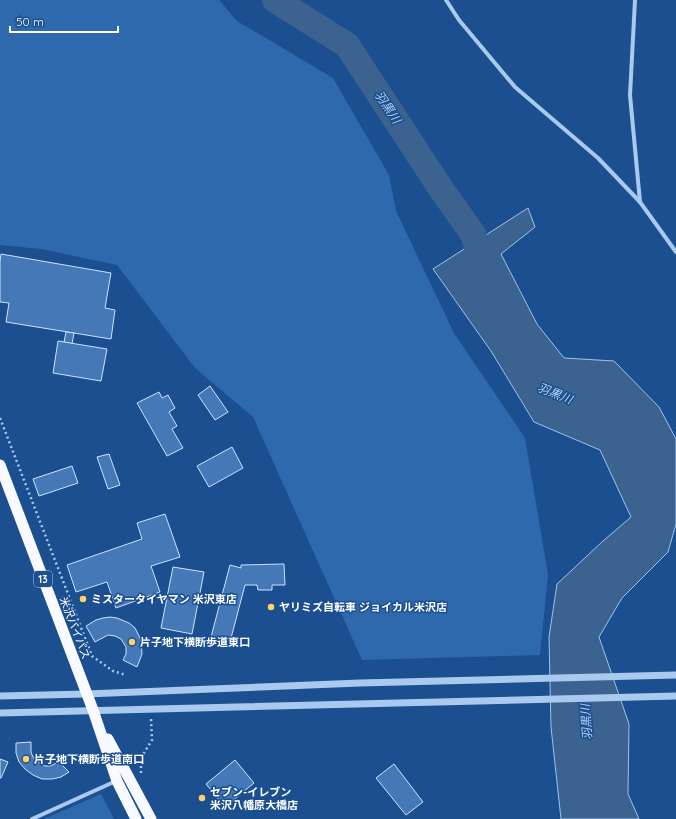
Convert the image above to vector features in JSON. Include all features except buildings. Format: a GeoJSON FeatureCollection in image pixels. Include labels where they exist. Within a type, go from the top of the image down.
{"type":"FeatureCollection","features":[{"type":"Feature","properties":{"kind":"highway","name":"米沢バイパス"},"geometry":{"type":"LineString","coordinates":[[0,465],[86,694],[151,819]]}},
{"type":"Feature","properties":{"kind":"highway","name":"米沢バイパス"},"geometry":{"type":"LineString","coordinates":[[93,710],[117,781],[136,819]]}},
{"type":"Feature","properties":{"kind":"street"},"geometry":{"type":"LineString","coordinates":[[446,0],[459,20],[515,87],[598,158],[640,202],[676,252]]}},
{"type":"Feature","properties":{"kind":"street"},"geometry":{"type":"LineString","coordinates":[[635,0],[630,95],[640,202]]}},
{"type":"Feature","properties":{"kind":"street"},"geometry":{"type":"LineString","coordinates":[[0,696],[360,683],[676,675]]}},
{"type":"Feature","properties":{"kind":"street"},"geometry":{"type":"LineString","coordinates":[[0,713],[676,696]]}},
{"type":"Feature","properties":{"kind":"street"},"geometry":{"type":"LineString","coordinates":[[32,819],[117,781]]}},
{"type":"Feature","properties":{"kind":"path"},"geometry":{"type":"LineString","coordinates":[[0,418],[92,656],[113,671],[126,675]]}},
{"type":"Feature","properties":{"kind":"path"},"geometry":{"type":"LineString","coordinates":[[141,776],[141,758],[152,740]]}},
{"type":"Feature","properties":{"kind":"shaded area"},"geometry":{"type":"Polygon","coordinates":[[[0,0],[219,0],[237,21],[333,78],[389,175],[396,211],[454,333],[525,438],[548,575],[540,655],[362,660],[253,417],[195,368],[117,265],[41,249],[0,245],[0,0]]]}},
{"type":"Feature","properties":{"kind":"shaded area"},"geometry":{"type":"Polygon","coordinates":[[[101,794],[114,819],[44,819],[101,794]]]}},
{"type":"Feature","properties":{"kind":"water"},"geometry":{"type":"Polygon","coordinates":[[[528,208],[535,227],[501,254],[537,324],[564,358],[614,361],[659,407],[676,439],[676,524],[668,552],[622,598],[599,637],[629,724],[628,794],[639,819],[561,819],[551,727],[549,637],[557,584],[631,517],[600,450],[534,422],[491,351],[433,269],[528,208]]]}},
{"type":"Feature","properties":{"kind":"waterway","name":"羽黒川"},"geometry":{"type":"LineString","coordinates":[[275,0],[347,45],[441,189],[473,234],[479,254],[477,276]]}},
{"type":"Feature","properties":{"kind":"place","name":"ミスタータイヤマン 米沢東店"},"geometry":{"type":"Point","coordinates":[83,599]}},
{"type":"Feature","properties":{"kind":"place","name":"ヤリミズ自転車 ジョイカル米沢店"},"geometry":{"type":"Point","coordinates":[271,607]}},
{"type":"Feature","properties":{"kind":"place","name":"片子地下横断歩道東口"},"geometry":{"type":"Point","coordinates":[132,642]}},
{"type":"Feature","properties":{"kind":"place","name":"片子地下横断歩道南口"},"geometry":{"type":"Point","coordinates":[26,759]}},
{"type":"Feature","properties":{"kind":"place","name":"セブン-イレブン 米沢八幡原大橋店"},"geometry":{"type":"Point","coordinates":[202,798]}}]}
